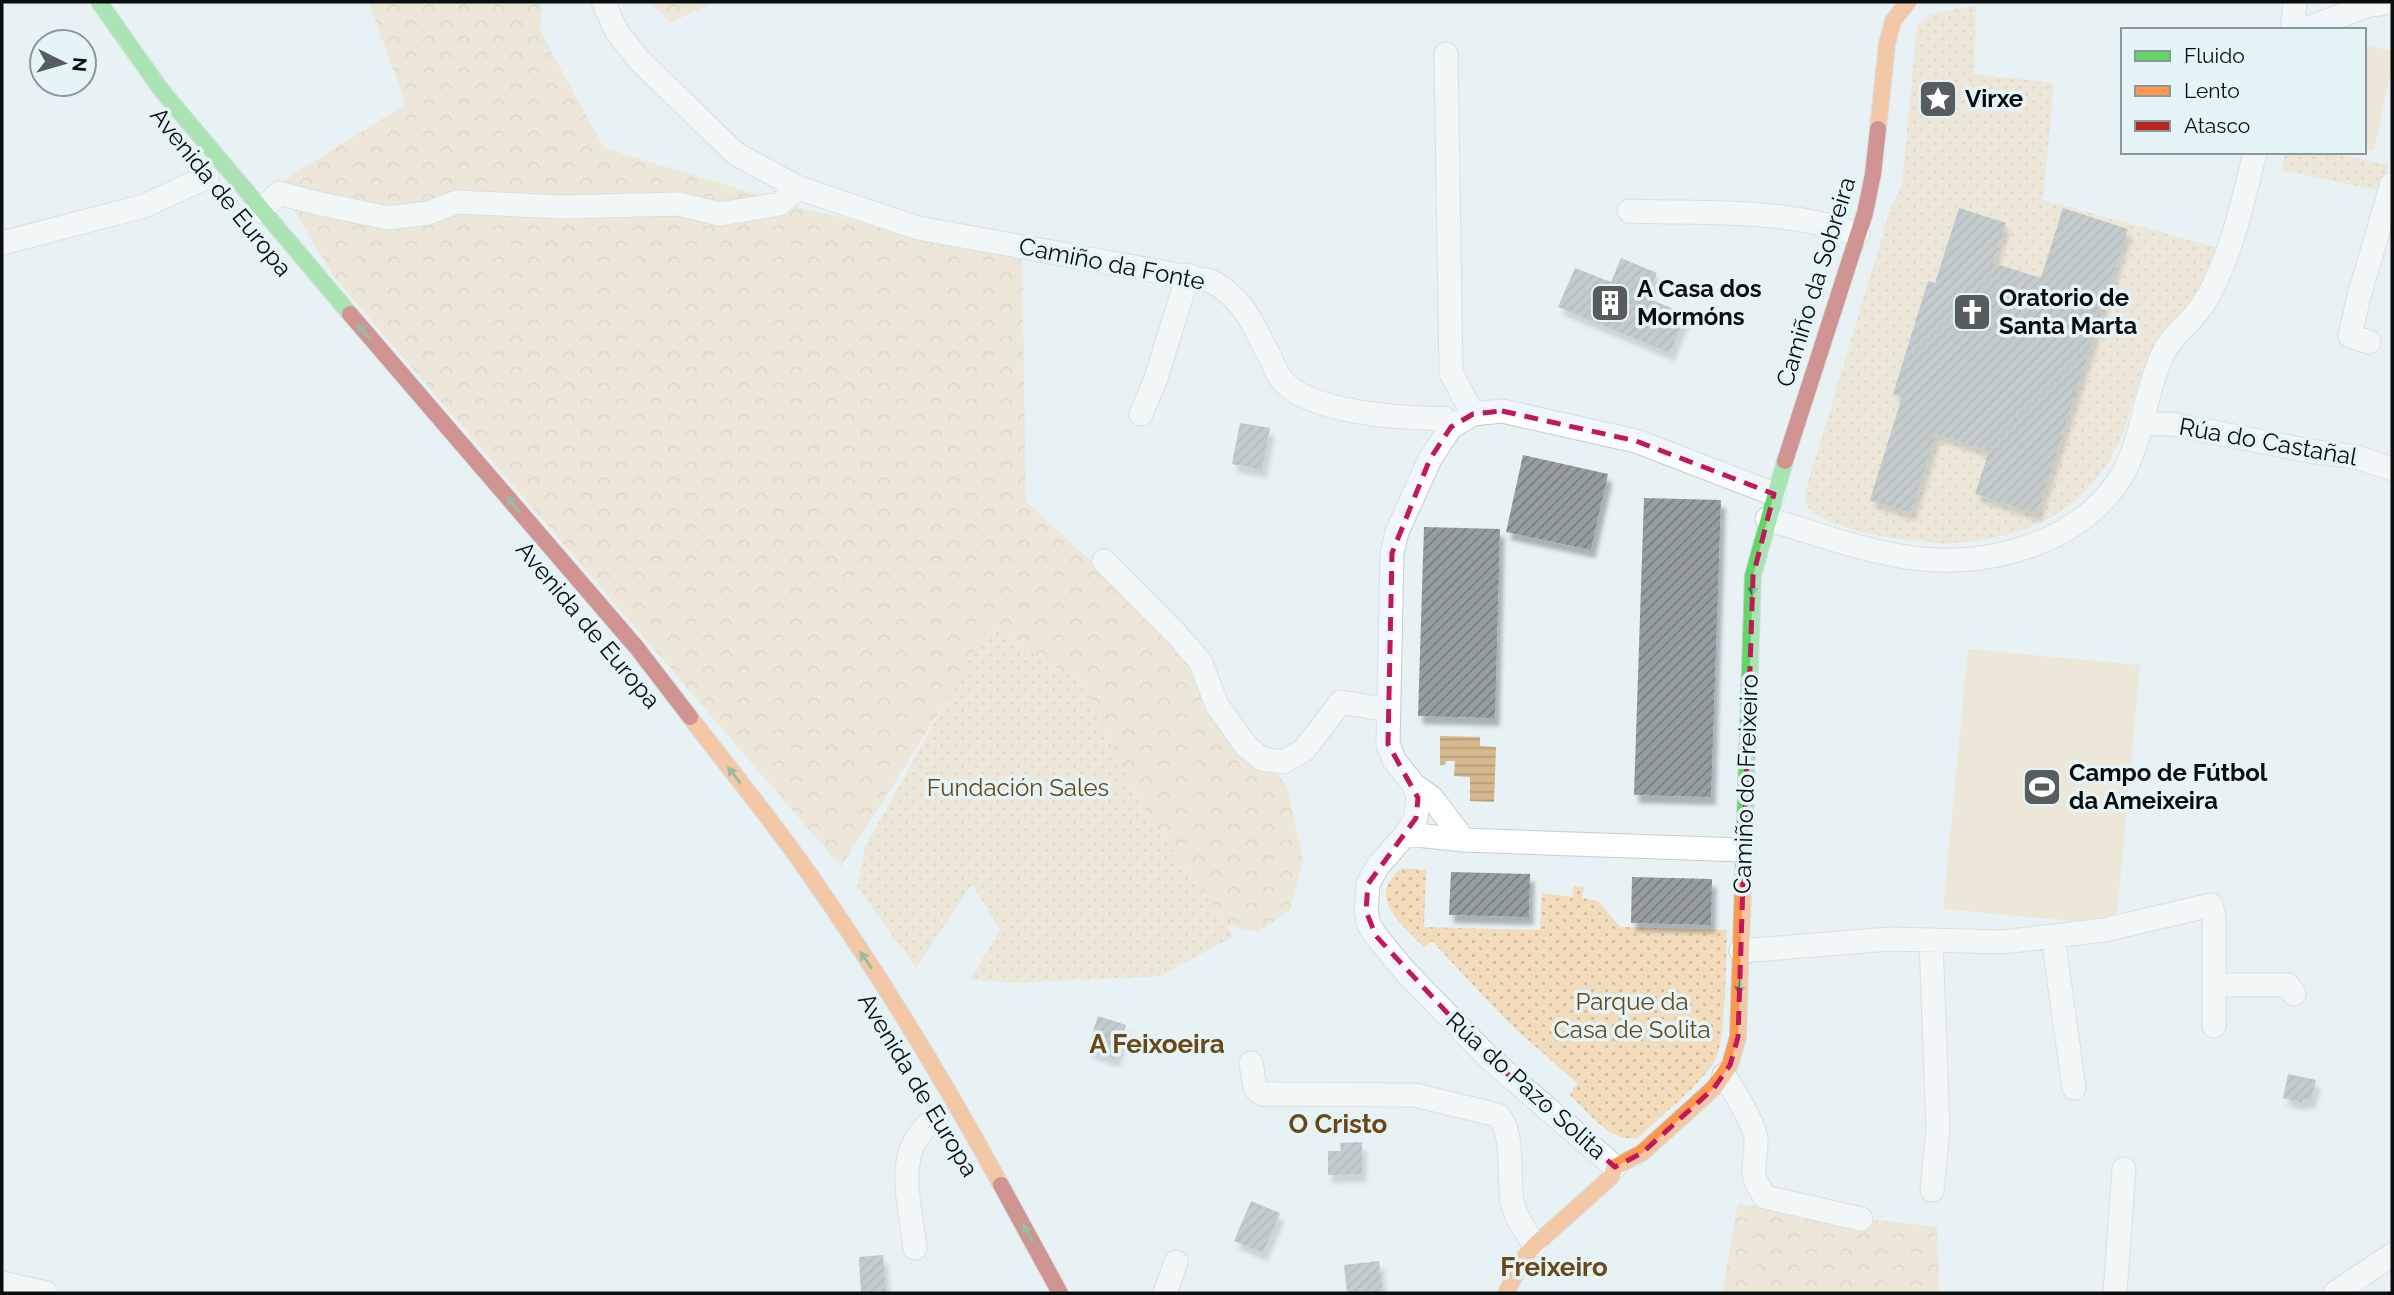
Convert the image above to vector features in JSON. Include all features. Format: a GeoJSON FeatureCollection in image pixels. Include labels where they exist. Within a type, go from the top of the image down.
{"type":"FeatureCollection","features":[{"type":"Feature","properties":{"kind":"main road","name":"Avenida de Europa"},"geometry":{"type":"LineString","coordinates":[[99,2],[162,91],[261,211],[637,648],[802,864],[874,972],[954,1101],[1060,1293]]}},
{"type":"Feature","properties":{"kind":"main road","name":"Camiño da Sobreira"},"geometry":{"type":"LineString","coordinates":[[1774,494],[1858,234],[1873,174],[1887,44],[1892,21],[1906,2]]}},
{"type":"Feature","properties":{"kind":"main road","name":"Camiño do Freixeiro"},"geometry":{"type":"LineString","coordinates":[[1506,1293],[1525,1256],[1535,1245],[1611,1177],[1615,1167],[1642,1153],[1714,1088],[1730,1065],[1738,1037],[1753,576],[1774,494]]}},
{"type":"Feature","properties":{"kind":"street","name":"Camiño da Fonte"},"geometry":{"type":"LineString","coordinates":[[603,2],[617,32],[639,60],[736,154],[799,188],[918,228],[1211,281],[1227,290],[1244,306],[1280,378],[1295,393],[1319,402],[1368,413],[1444,418],[1451,426]]}},
{"type":"Feature","properties":{"kind":"street"},"geometry":{"type":"LineString","coordinates":[[2292,28],[2295,2]]}},
{"type":"Feature","properties":{"kind":"street"},"geometry":{"type":"LineString","coordinates":[[2308,28],[2366,6],[2392,2]]}},
{"type":"Feature","properties":{"kind":"street"},"geometry":{"type":"LineString","coordinates":[[1446,54],[1451,373],[1473,414]]}},
{"type":"Feature","properties":{"kind":"street"},"geometry":{"type":"LineString","coordinates":[[1767,519],[1827,539],[1912,559],[1973,560],[2007,555],[2057,536],[2093,512],[2122,476],[2134,450],[2163,354],[2173,338],[2192,321],[2219,274],[2237,226],[2255,154]]}},
{"type":"Feature","properties":{"kind":"street"},"geometry":{"type":"LineString","coordinates":[[2,243],[144,206],[207,177]]}},
{"type":"Feature","properties":{"kind":"street"},"geometry":{"type":"LineString","coordinates":[[2369,342],[2350,336],[2392,184]]}},
{"type":"Feature","properties":{"kind":"street","name":"Avenida de Europa"},"geometry":{"type":"LineString","coordinates":[[261,211],[279,193],[388,218],[428,213],[457,202],[562,207],[679,204],[720,214],[779,204],[799,188]]}},
{"type":"Feature","properties":{"kind":"street"},"geometry":{"type":"LineString","coordinates":[[1629,211],[1749,212],[1805,220],[1858,234]]}},
{"type":"Feature","properties":{"kind":"street"},"geometry":{"type":"LineString","coordinates":[[1141,414],[1156,377],[1188,275]]}},
{"type":"Feature","properties":{"kind":"street"},"geometry":{"type":"LineString","coordinates":[[1464,840],[1432,798],[1414,785],[1394,761],[1388,744],[1392,553],[1397,532],[1430,459],[1451,426],[1473,414],[1502,411],[1636,441],[1774,494]]}},
{"type":"Feature","properties":{"kind":"street","name":"Rúa do Castañal"},"geometry":{"type":"LineString","coordinates":[[2142,424],[2172,424],[2356,457],[2392,469]]}},
{"type":"Feature","properties":{"kind":"street"},"geometry":{"type":"LineString","coordinates":[[1104,561],[1200,661],[1217,705],[1247,747],[1262,759],[1283,762],[1304,750],[1341,702],[1388,710]]}},
{"type":"Feature","properties":{"kind":"street"},"geometry":{"type":"LineString","coordinates":[[1414,785],[1418,798],[1411,826],[1464,840],[1743,850]]}},
{"type":"Feature","properties":{"kind":"street","name":"Rúa do Pazo Solita"},"geometry":{"type":"LineString","coordinates":[[1411,826],[1378,866],[1368,884],[1366,911],[1369,925],[1404,970],[1488,1057],[1615,1167]]}},
{"type":"Feature","properties":{"kind":"street"},"geometry":{"type":"LineString","coordinates":[[1741,951],[1890,939],[2003,942],[2104,930],[2211,905],[2214,917],[2214,1026]]}},
{"type":"Feature","properties":{"kind":"street"},"geometry":{"type":"LineString","coordinates":[[2053,937],[2074,1088]]}},
{"type":"Feature","properties":{"kind":"street"},"geometry":{"type":"LineString","coordinates":[[1931,940],[1938,1129],[1932,1190]]}},
{"type":"Feature","properties":{"kind":"street"},"geometry":{"type":"LineString","coordinates":[[2214,985],[2288,985],[2294,994]]}},
{"type":"Feature","properties":{"kind":"street"},"geometry":{"type":"LineString","coordinates":[[1251,1063],[1255,1088],[1262,1094],[1415,1095],[1497,1115],[1506,1126],[1512,1200],[1521,1226],[1535,1245]]}},
{"type":"Feature","properties":{"kind":"street"},"geometry":{"type":"LineString","coordinates":[[1724,1074],[1756,1137],[1752,1163],[1755,1183],[1765,1197],[1861,1219]]}},
{"type":"Feature","properties":{"kind":"street"},"geometry":{"type":"LineString","coordinates":[[915,1248],[907,1171],[912,1149],[921,1131],[937,1115]]}},
{"type":"Feature","properties":{"kind":"street"},"geometry":{"type":"LineString","coordinates":[[2115,1293],[2124,1169]]}},
{"type":"Feature","properties":{"kind":"street"},"geometry":{"type":"LineString","coordinates":[[2342,1291],[2392,1255]]}},
{"type":"Feature","properties":{"kind":"street"},"geometry":{"type":"LineString","coordinates":[[1165,1293],[1175,1262]]}},
{"type":"Feature","properties":{"kind":"street"},"geometry":{"type":"LineString","coordinates":[[2,1283],[46,1293]]}},
{"type":"Feature","properties":{"kind":"highlighted area"},"geometry":{"type":"Polygon","coordinates":[[[1502,411],[1636,441],[1774,494],[1753,576],[1738,1037],[1730,1065],[1714,1088],[1642,1153],[1615,1167],[1488,1057],[1376,936],[1366,911],[1368,884],[1416,818],[1418,798],[1388,744],[1392,553],[1430,459],[1451,427],[1473,414],[1502,411]]]}},
{"type":"Feature","properties":{"kind":"green space"},"geometry":{"type":"Polygon","coordinates":[[[368,2],[542,2],[540,31],[604,148],[811,211],[1022,254],[1026,502],[1194,655],[1287,787],[1303,860],[1290,910],[1258,932],[1226,925],[1141,805],[1084,685],[989,626],[950,695],[841,867],[334,277],[278,184],[406,104],[368,2]]]}},
{"type":"Feature","properties":{"kind":"green space"},"geometry":{"type":"Polygon","coordinates":[[[650,2],[714,2],[670,23],[650,2]]]}},
{"type":"Feature","properties":{"kind":"green space"},"geometry":{"type":"Polygon","coordinates":[[[1976,6],[1974,74],[2054,83],[2043,200],[2222,249],[2196,295],[2156,345],[2111,457],[2096,479],[2078,498],[2057,514],[2009,534],[1982,540],[1942,543],[1884,536],[1854,530],[1826,520],[1806,505],[1805,493],[1891,207],[1902,185],[1917,26],[1930,14],[1976,6]]]}},
{"type":"Feature","properties":{"kind":"green space"},"geometry":{"type":"Polygon","coordinates":[[[2366,45],[2392,51],[2392,66],[2374,151],[2366,149],[2366,45]]]}},
{"type":"Feature","properties":{"kind":"green space"},"geometry":{"type":"Polygon","coordinates":[[[2285,154],[2337,154],[2388,165],[2380,191],[2281,170],[2285,154]]]}},
{"type":"Feature","properties":{"kind":"green space","name":"Fundación Sales"},"geometry":{"type":"Polygon","coordinates":[[[988,626],[1084,685],[1141,805],[1234,936],[1160,976],[1013,983],[970,979],[1000,930],[972,884],[916,968],[857,886],[865,847],[988,626]]]}},
{"type":"Feature","properties":{"kind":"green space","name":"Campo de Fútbol da Ameixeira"},"geometry":{"type":"Polygon","coordinates":[[[1968,649],[2140,665],[2116,925],[1943,909],[1968,649]]]}},
{"type":"Feature","properties":{"kind":"green space","name":"Parque da Casa de Solita"},"geometry":{"type":"Polygon","coordinates":[[[1401,868],[1426,870],[1424,927],[1540,930],[1542,893],[1572,897],[1574,886],[1584,887],[1582,898],[1598,901],[1620,927],[1727,930],[1723,1017],[1719,1050],[1715,1060],[1691,1090],[1638,1138],[1618,1136],[1609,1131],[1569,1094],[1578,1084],[1508,1022],[1432,941],[1424,947],[1397,919],[1387,903],[1386,894],[1388,883],[1401,868]]]}},
{"type":"Feature","properties":{"kind":"green space"},"geometry":{"type":"Polygon","coordinates":[[[1738,1204],[1937,1227],[1939,1293],[1722,1293],[1738,1204]]]}},
{"type":"Feature","properties":{"kind":"shaded area"},"geometry":{"type":"Polygon","coordinates":[[[1440,736],[1480,737],[1480,746],[1496,747],[1494,802],[1470,801],[1470,777],[1454,776],[1455,761],[1446,761],[1445,765],[1440,765],[1440,736]]]}},
{"type":"Feature","properties":{"kind":"building"},"geometry":{"type":"Polygon","coordinates":[[[1959,208],[2006,223],[1993,263],[2041,278],[2063,208],[2128,229],[2037,514],[1975,494],[1989,451],[1936,434],[1911,513],[1870,500],[1902,397],[1893,394],[1928,281],[1935,283],[1959,208]]]}},
{"type":"Feature","properties":{"kind":"building","name":"A Casa dos Mormóns"},"geometry":{"type":"Polygon","coordinates":[[[1621,258],[1657,273],[1647,298],[1686,314],[1670,353],[1558,307],[1575,268],[1611,282],[1621,258]]]}},
{"type":"Feature","properties":{"kind":"building"},"geometry":{"type":"Polygon","coordinates":[[[1240,423],[1270,428],[1262,470],[1232,464],[1240,423]]]}},
{"type":"Feature","properties":{"kind":"building"},"geometry":{"type":"Polygon","coordinates":[[[1523,455],[1608,474],[1591,550],[1506,532],[1523,455]]]}},
{"type":"Feature","properties":{"kind":"building"},"geometry":{"type":"Polygon","coordinates":[[[1644,498],[1721,500],[1711,797],[1634,795],[1644,498]]]}},
{"type":"Feature","properties":{"kind":"building"},"geometry":{"type":"Polygon","coordinates":[[[1424,527],[1500,529],[1495,718],[1418,716],[1424,527]]]}},
{"type":"Feature","properties":{"kind":"building"},"geometry":{"type":"Polygon","coordinates":[[[1451,872],[1530,874],[1529,917],[1449,915],[1451,872]]]}},
{"type":"Feature","properties":{"kind":"building"},"geometry":{"type":"Polygon","coordinates":[[[1632,877],[1712,879],[1711,925],[1631,923],[1632,877]]]}},
{"type":"Feature","properties":{"kind":"building"},"geometry":{"type":"Polygon","coordinates":[[[1098,1016],[1126,1025],[1115,1059],[1087,1050],[1098,1016]]]}},
{"type":"Feature","properties":{"kind":"building"},"geometry":{"type":"Polygon","coordinates":[[[2288,1074],[2316,1080],[2311,1101],[2303,1099],[2302,1103],[2283,1098],[2288,1074]]]}},
{"type":"Feature","properties":{"kind":"building"},"geometry":{"type":"Polygon","coordinates":[[[1362,1142],[1362,1174],[1328,1175],[1328,1151],[1341,1151],[1340,1143],[1362,1142]]]}},
{"type":"Feature","properties":{"kind":"building"},"geometry":{"type":"Polygon","coordinates":[[[1251,1201],[1280,1213],[1263,1253],[1234,1241],[1251,1201]]]}},
{"type":"Feature","properties":{"kind":"building"},"geometry":{"type":"Polygon","coordinates":[[[883,1255],[886,1292],[861,1293],[859,1257],[883,1255]]]}},
{"type":"Feature","properties":{"kind":"building"},"geometry":{"type":"Polygon","coordinates":[[[1379,1261],[1383,1293],[1347,1293],[1344,1265],[1379,1261]]]}},
{"type":"Feature","properties":{"kind":"traffic: fast"},"geometry":{"type":"LineString","coordinates":[[99,2],[162,91],[350,314]]}},
{"type":"Feature","properties":{"kind":"traffic: fast"},"geometry":{"type":"LineString","coordinates":[[1743,886],[1753,576],[1785,461]]}},
{"type":"Feature","properties":{"kind":"traffic: slow"},"geometry":{"type":"LineString","coordinates":[[1878,129],[1887,44],[1893,21],[1908,2]]}},
{"type":"Feature","properties":{"kind":"traffic: slow"},"geometry":{"type":"LineString","coordinates":[[690,717],[789,846],[856,943],[931,1062],[1001,1185]]}},
{"type":"Feature","properties":{"kind":"traffic: slow"},"geometry":{"type":"LineString","coordinates":[[1506,1293],[1525,1256],[1535,1245],[1611,1177],[1615,1167],[1642,1153],[1714,1088],[1730,1065],[1738,1037],[1743,886]]}},
{"type":"Feature","properties":{"kind":"traffic: jam"},"geometry":{"type":"LineString","coordinates":[[1785,461],[1865,213],[1878,129]]}},
{"type":"Feature","properties":{"kind":"traffic: jam"},"geometry":{"type":"LineString","coordinates":[[350,314],[637,648],[690,717]]}},
{"type":"Feature","properties":{"kind":"traffic: jam"},"geometry":{"type":"LineString","coordinates":[[1001,1185],[1060,1293]]}},
{"type":"Feature","properties":{"kind":"place","name":"Virxe"},"geometry":{"type":"Point","coordinates":[1938,99]}},
{"type":"Feature","properties":{"kind":"place","name":"A Casa dos Mormóns"},"geometry":{"type":"Point","coordinates":[1610,303]}},
{"type":"Feature","properties":{"kind":"place","name":"Oratorio de Santa Marta"},"geometry":{"type":"Point","coordinates":[1972,312]}},
{"type":"Feature","properties":{"kind":"place","name":"Campo de Fútbol da Ameixeira"},"geometry":{"type":"Point","coordinates":[2042,787]}},
{"type":"Feature","properties":{"kind":"district","name":"A Feixoeira"},"geometry":{"type":"Point","coordinates":[1157,1044]}},
{"type":"Feature","properties":{"kind":"district","name":"O Cristo"},"geometry":{"type":"Point","coordinates":[1338,1124]}},
{"type":"Feature","properties":{"kind":"district","name":"Freixeiro"},"geometry":{"type":"Point","coordinates":[1554,1267]}}]}
